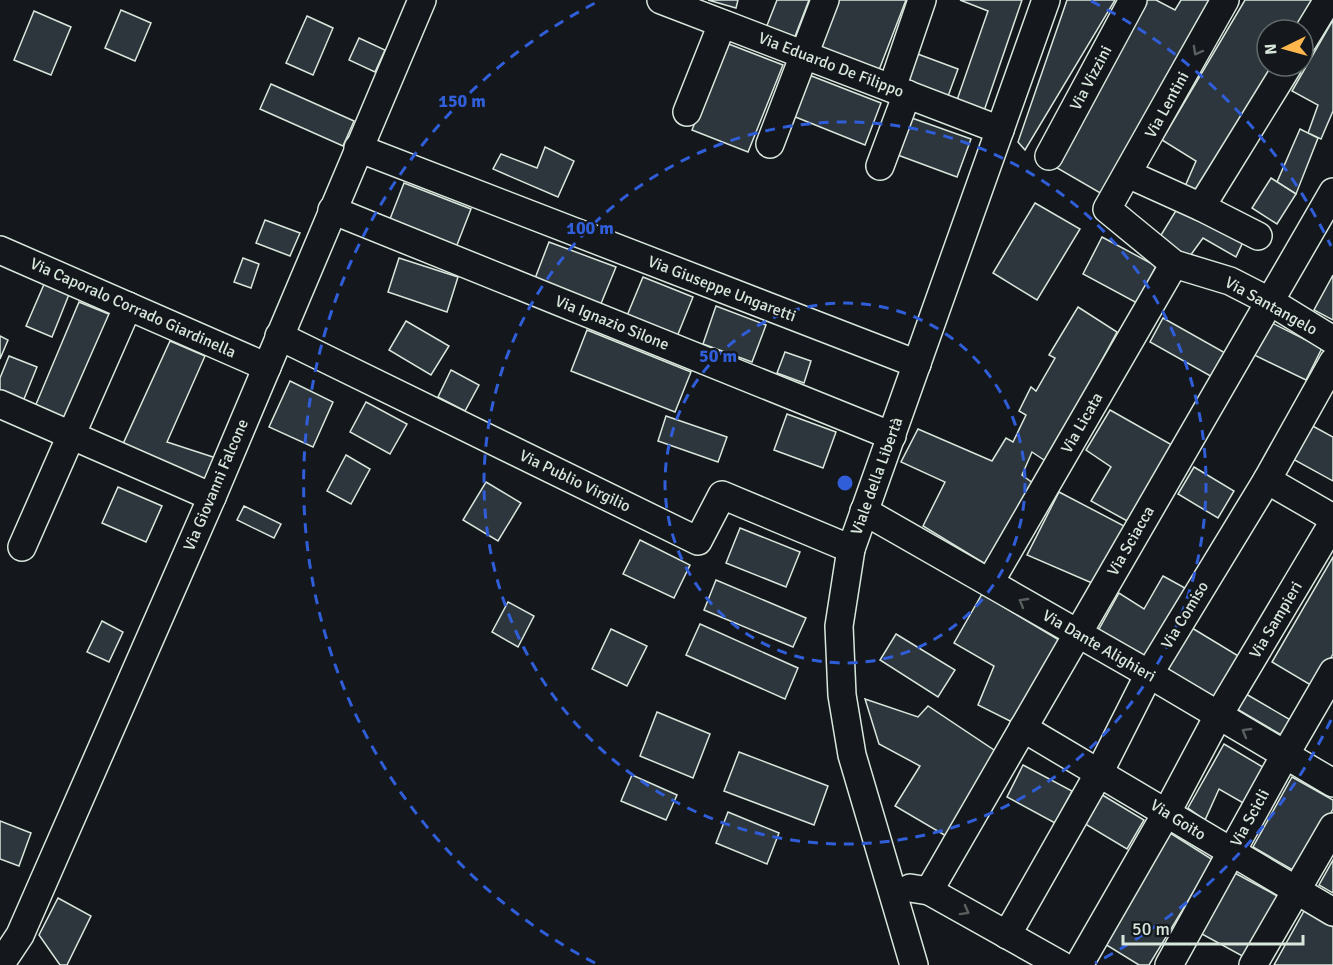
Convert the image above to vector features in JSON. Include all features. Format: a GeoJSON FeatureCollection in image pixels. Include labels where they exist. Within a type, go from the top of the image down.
{"type":"FeatureCollection","features":[{"type":"Feature","properties":{"kind":"street","name":"Via Giovanni Falcone"},"geometry":{"type":"LineString","coordinates":[[0,965],[20,935],[212,497],[422,0]]}},
{"type":"Feature","properties":{"kind":"street","name":"Via Eduardo De Filippo"},"geometry":{"type":"LineString","coordinates":[[661,0],[1000,130]]}},
{"type":"Feature","properties":{"kind":"street"},"geometry":{"type":"LineString","coordinates":[[770,144],[825,0]]}},
{"type":"Feature","properties":{"kind":"street"},"geometry":{"type":"LineString","coordinates":[[880,166],[922,0]]}},
{"type":"Feature","properties":{"kind":"street","name":"Viale della Libertà"},"geometry":{"type":"LineString","coordinates":[[914,965],[852,755],[842,696],[839,626],[851,549],[1046,0]]}},
{"type":"Feature","properties":{"kind":"street","name":"Via Vizzini"},"geometry":{"type":"LineString","coordinates":[[1048,156],[1133,0]]}},
{"type":"Feature","properties":{"kind":"street","name":"Via Lentini"},"geometry":{"type":"LineString","coordinates":[[1174,264],[1107,209],[1225,0]]}},
{"type":"Feature","properties":{"kind":"street"},"geometry":{"type":"LineString","coordinates":[[1315,21],[1328,0]]}},
{"type":"Feature","properties":{"kind":"street"},"geometry":{"type":"LineString","coordinates":[[687,112],[722,24]]}},
{"type":"Feature","properties":{"kind":"street"},"geometry":{"type":"LineString","coordinates":[[1201,207],[1281,78]]}},
{"type":"Feature","properties":{"kind":"street","name":"Via Giuseppe Ungaretti"},"geometry":{"type":"LineString","coordinates":[[358,148],[917,364]]}},
{"type":"Feature","properties":{"kind":"street"},"geometry":{"type":"LineString","coordinates":[[1128,174],[1258,236]]}},
{"type":"Feature","properties":{"kind":"street","name":"Via Sciacca"},"geometry":{"type":"LineString","coordinates":[[929,891],[1333,192]]}},
{"type":"Feature","properties":{"kind":"street","name":"Via Ignazio Silone"},"geometry":{"type":"LineString","coordinates":[[332,210],[892,436]]}},
{"type":"Feature","properties":{"kind":"street","name":"Via Caporalo Corrado Giardinella"},"geometry":{"type":"LineString","coordinates":[[0,250],[267,367]]}},
{"type":"Feature","properties":{"kind":"street","name":"Via Santangelo"},"geometry":{"type":"LineString","coordinates":[[1174,264],[1230,281],[1271,302],[1333,340]]}},
{"type":"Feature","properties":{"kind":"street","name":"Via Licata"},"geometry":{"type":"LineString","coordinates":[[990,582],[1174,264]]}},
{"type":"Feature","properties":{"kind":"street"},"geometry":{"type":"LineString","coordinates":[[22,547],[128,306]]}},
{"type":"Feature","properties":{"kind":"street","name":"Via Publio Virgilio"},"geometry":{"type":"LineString","coordinates":[[279,336],[698,542],[722,495],[851,549]]}},
{"type":"Feature","properties":{"kind":"street","name":"Via Comiso"},"geometry":{"type":"LineString","coordinates":[[1006,935],[1099,773],[1149,674],[1267,480],[1333,362]]}},
{"type":"Feature","properties":{"kind":"street"},"geometry":{"type":"LineString","coordinates":[[0,404],[212,497]]}},
{"type":"Feature","properties":{"kind":"street"},"geometry":{"type":"LineString","coordinates":[[1267,480],[1333,518]]}},
{"type":"Feature","properties":{"kind":"street","name":"Via Dante Alighieri"},"geometry":{"type":"LineString","coordinates":[[864,511],[1149,674],[1333,783]]}},
{"type":"Feature","properties":{"kind":"street","name":"Via Sampieri"},"geometry":{"type":"LineString","coordinates":[[1079,965],[1167,812],[1218,716],[1333,523]]}},
{"type":"Feature","properties":{"kind":"street","name":"Via Scicli"},"geometry":{"type":"LineString","coordinates":[[1169,965],[1230,852],[1333,672]]}},
{"type":"Feature","properties":{"kind":"street","name":"Via Goito"},"geometry":{"type":"LineString","coordinates":[[1023,728],[1333,912]]}},
{"type":"Feature","properties":{"kind":"street"},"geometry":{"type":"LineString","coordinates":[[1253,965],[1333,827]]}},
{"type":"Feature","properties":{"kind":"street"},"geometry":{"type":"LineString","coordinates":[[891,885],[929,891],[1060,965]]}},
{"type":"Feature","properties":{"kind":"building"},"geometry":{"type":"Polygon","coordinates":[[[708,0],[738,0],[736,8],[708,0]]]}},
{"type":"Feature","properties":{"kind":"building"},"geometry":{"type":"Polygon","coordinates":[[[777,0],[809,0],[794,39],[766,28],[777,0]]]}},
{"type":"Feature","properties":{"kind":"building"},"geometry":{"type":"Polygon","coordinates":[[[837,0],[906,0],[879,70],[819,47],[837,0]]]}},
{"type":"Feature","properties":{"kind":"building"},"geometry":{"type":"Polygon","coordinates":[[[960,0],[1022,0],[984,111],[957,100],[988,11],[960,0]]]}},
{"type":"Feature","properties":{"kind":"building"},"geometry":{"type":"Polygon","coordinates":[[[1067,0],[1115,0],[1025,150],[1018,142],[1067,0]]]}},
{"type":"Feature","properties":{"kind":"building"},"geometry":{"type":"Polygon","coordinates":[[[1146,0],[1156,0],[1175,10],[1181,0],[1214,0],[1102,194],[1052,165],[1146,0]]]}},
{"type":"Feature","properties":{"kind":"building"},"geometry":{"type":"Polygon","coordinates":[[[1245,0],[1316,0],[1305,18],[1255,18],[1255,78],[1270,78],[1198,200],[1183,191],[1196,161],[1162,140],[1245,0]]]}},
{"type":"Feature","properties":{"kind":"building"},"geometry":{"type":"Polygon","coordinates":[[[121,10],[151,23],[135,61],[105,48],[121,10]]]}},
{"type":"Feature","properties":{"kind":"building"},"geometry":{"type":"Polygon","coordinates":[[[34,11],[71,27],[51,75],[14,60],[34,11]]]}},
{"type":"Feature","properties":{"kind":"building"},"geometry":{"type":"Polygon","coordinates":[[[307,16],[333,28],[313,75],[286,63],[307,16]]]}},
{"type":"Feature","properties":{"kind":"building"},"geometry":{"type":"Polygon","coordinates":[[[1333,20],[1333,111],[1321,139],[1308,133],[1318,105],[1292,91],[1300,78],[1315,78],[1315,51],[1333,20]]]}},
{"type":"Feature","properties":{"kind":"building"},"geometry":{"type":"Polygon","coordinates":[[[359,38],[385,50],[375,72],[349,60],[359,38]]]}},
{"type":"Feature","properties":{"kind":"building"},"geometry":{"type":"Polygon","coordinates":[[[726,43],[783,65],[748,152],[692,130],[726,43]]]}},
{"type":"Feature","properties":{"kind":"building"},"geometry":{"type":"Polygon","coordinates":[[[915,53],[958,69],[947,99],[904,83],[915,53]]]}},
{"type":"Feature","properties":{"kind":"building"},"geometry":{"type":"Polygon","coordinates":[[[809,75],[881,103],[865,145],[793,116],[809,75]]]}},
{"type":"Feature","properties":{"kind":"building"},"geometry":{"type":"Polygon","coordinates":[[[271,84],[354,121],[343,146],[260,109],[271,84]]]}},
{"type":"Feature","properties":{"kind":"building"},"geometry":{"type":"Polygon","coordinates":[[[909,117],[971,139],[957,177],[895,154],[909,117]]]}},
{"type":"Feature","properties":{"kind":"building"},"geometry":{"type":"Polygon","coordinates":[[[1300,129],[1318,138],[1296,194],[1277,182],[1300,129]]]}},
{"type":"Feature","properties":{"kind":"building"},"geometry":{"type":"Polygon","coordinates":[[[545,147],[574,161],[558,197],[493,169],[501,154],[537,168],[545,147]]]}},
{"type":"Feature","properties":{"kind":"building"},"geometry":{"type":"Polygon","coordinates":[[[1271,178],[1296,194],[1277,224],[1252,208],[1271,178]]]}},
{"type":"Feature","properties":{"kind":"building"},"geometry":{"type":"Polygon","coordinates":[[[404,183],[471,209],[455,250],[388,224],[404,183]]]}},
{"type":"Feature","properties":{"kind":"building"},"geometry":{"type":"Polygon","coordinates":[[[1035,203],[1080,229],[1037,300],[993,273],[1035,203]]]}},
{"type":"Feature","properties":{"kind":"building"},"geometry":{"type":"Polygon","coordinates":[[[1180,204],[1243,242],[1236,257],[1203,238],[1190,256],[1158,240],[1180,204]]]}},
{"type":"Feature","properties":{"kind":"building"},"geometry":{"type":"Polygon","coordinates":[[[265,220],[300,233],[290,256],[256,243],[265,220]]]}},
{"type":"Feature","properties":{"kind":"building"},"geometry":{"type":"Polygon","coordinates":[[[1102,237],[1156,266],[1137,303],[1083,274],[1102,237]]]}},
{"type":"Feature","properties":{"kind":"building"},"geometry":{"type":"Polygon","coordinates":[[[549,242],[616,267],[600,306],[534,281],[549,242]]]}},
{"type":"Feature","properties":{"kind":"building"},"geometry":{"type":"Polygon","coordinates":[[[243,258],[259,264],[251,288],[234,282],[243,258]]]}},
{"type":"Feature","properties":{"kind":"building"},"geometry":{"type":"Polygon","coordinates":[[[399,258],[458,277],[447,312],[388,292],[399,258]]]}},
{"type":"Feature","properties":{"kind":"building"},"geometry":{"type":"Polygon","coordinates":[[[1333,275],[1333,320],[1314,310],[1333,275]]]}},
{"type":"Feature","properties":{"kind":"building"},"geometry":{"type":"Polygon","coordinates":[[[643,277],[693,297],[676,339],[626,318],[643,277]]]}},
{"type":"Feature","properties":{"kind":"building"},"geometry":{"type":"Polygon","coordinates":[[[45,282],[70,292],[52,337],[26,326],[45,282]]]}},
{"type":"Feature","properties":{"kind":"building"},"geometry":{"type":"Polygon","coordinates":[[[79,302],[111,315],[65,422],[34,409],[79,302]]]}},
{"type":"Feature","properties":{"kind":"building"},"geometry":{"type":"Polygon","coordinates":[[[716,306],[766,325],[752,362],[703,344],[716,306]]]}},
{"type":"Feature","properties":{"kind":"building"},"geometry":{"type":"Polygon","coordinates":[[[1078,307],[1117,332],[1047,462],[1032,452],[1022,475],[1034,484],[987,565],[923,526],[945,482],[901,462],[918,429],[992,461],[1006,438],[1013,442],[1026,415],[1019,411],[1031,387],[1036,391],[1055,358],[1049,355],[1078,307]]]}},
{"type":"Feature","properties":{"kind":"building"},"geometry":{"type":"Polygon","coordinates":[[[1163,318],[1227,354],[1214,378],[1150,342],[1163,318]]]}},
{"type":"Feature","properties":{"kind":"building"},"geometry":{"type":"Polygon","coordinates":[[[1266,320],[1322,348],[1306,380],[1250,353],[1266,320]]]}},
{"type":"Feature","properties":{"kind":"building"},"geometry":{"type":"Polygon","coordinates":[[[406,321],[449,346],[431,375],[389,350],[406,321]]]}},
{"type":"Feature","properties":{"kind":"building"},"geometry":{"type":"Polygon","coordinates":[[[587,330],[691,372],[675,412],[571,371],[587,330]]]}},
{"type":"Feature","properties":{"kind":"building"},"geometry":{"type":"Polygon","coordinates":[[[0,336],[8,340],[0,359],[0,336]]]}},
{"type":"Feature","properties":{"kind":"building"},"geometry":{"type":"Polygon","coordinates":[[[170,341],[205,356],[167,442],[216,458],[205,482],[123,444],[170,341]]]}},
{"type":"Feature","properties":{"kind":"building"},"geometry":{"type":"Polygon","coordinates":[[[785,352],[811,361],[804,383],[777,373],[785,352]]]}},
{"type":"Feature","properties":{"kind":"building"},"geometry":{"type":"Polygon","coordinates":[[[9,356],[37,367],[22,404],[0,394],[0,378],[9,356]]]}},
{"type":"Feature","properties":{"kind":"building"},"geometry":{"type":"Polygon","coordinates":[[[451,370],[479,385],[465,411],[438,397],[451,370]]]}},
{"type":"Feature","properties":{"kind":"building"},"geometry":{"type":"Polygon","coordinates":[[[290,381],[333,402],[313,447],[269,427],[290,381]]]}},
{"type":"Feature","properties":{"kind":"building"},"geometry":{"type":"Polygon","coordinates":[[[366,402],[407,424],[390,454],[350,432],[366,402]]]}},
{"type":"Feature","properties":{"kind":"building"},"geometry":{"type":"Polygon","coordinates":[[[1110,410],[1172,445],[1129,522],[1091,501],[1111,467],[1086,450],[1110,410]]]}},
{"type":"Feature","properties":{"kind":"building"},"geometry":{"type":"Polygon","coordinates":[[[787,414],[836,432],[823,468],[774,450],[787,414]]]}},
{"type":"Feature","properties":{"kind":"building"},"geometry":{"type":"Polygon","coordinates":[[[666,416],[727,437],[718,462],[658,441],[666,416]]]}},
{"type":"Feature","properties":{"kind":"building"},"geometry":{"type":"Polygon","coordinates":[[[1309,424],[1333,437],[1333,481],[1291,458],[1309,424]]]}},
{"type":"Feature","properties":{"kind":"building"},"geometry":{"type":"Polygon","coordinates":[[[346,455],[370,469],[351,504],[327,491],[346,455]]]}},
{"type":"Feature","properties":{"kind":"building"},"geometry":{"type":"Polygon","coordinates":[[[1194,467],[1234,491],[1218,518],[1178,494],[1194,467]]]}},
{"type":"Feature","properties":{"kind":"building"},"geometry":{"type":"Polygon","coordinates":[[[486,482],[521,503],[498,541],[463,520],[486,482]]]}},
{"type":"Feature","properties":{"kind":"building"},"geometry":{"type":"Polygon","coordinates":[[[118,487],[162,506],[146,542],[102,523],[118,487]]]}},
{"type":"Feature","properties":{"kind":"building"},"geometry":{"type":"Polygon","coordinates":[[[1059,492],[1126,527],[1092,583],[1027,555],[1059,492]]]}},
{"type":"Feature","properties":{"kind":"building"},"geometry":{"type":"Polygon","coordinates":[[[244,506],[281,524],[274,538],[237,520],[244,506]]]}},
{"type":"Feature","properties":{"kind":"building"},"geometry":{"type":"Polygon","coordinates":[[[740,528],[800,552],[786,587],[726,563],[740,528]]]}},
{"type":"Feature","properties":{"kind":"building"},"geometry":{"type":"Polygon","coordinates":[[[640,540],[690,565],[674,598],[623,574],[640,540]]]}},
{"type":"Feature","properties":{"kind":"building"},"geometry":{"type":"Polygon","coordinates":[[[1333,557],[1333,654],[1314,687],[1272,662],[1333,557]]]}},
{"type":"Feature","properties":{"kind":"building"},"geometry":{"type":"Polygon","coordinates":[[[1163,576],[1185,588],[1147,658],[1098,631],[1119,593],[1144,609],[1163,576]]]}},
{"type":"Feature","properties":{"kind":"building"},"geometry":{"type":"Polygon","coordinates":[[[716,580],[806,618],[793,647],[704,610],[716,580]]]}},
{"type":"Feature","properties":{"kind":"building"},"geometry":{"type":"Polygon","coordinates":[[[982,594],[1059,640],[1012,722],[978,705],[994,666],[954,643],[982,594]]]}},
{"type":"Feature","properties":{"kind":"building"},"geometry":{"type":"Polygon","coordinates":[[[508,602],[534,616],[518,647],[492,632],[508,602]]]}},
{"type":"Feature","properties":{"kind":"building"},"geometry":{"type":"Polygon","coordinates":[[[102,621],[123,632],[109,662],[87,652],[102,621]]]}},
{"type":"Feature","properties":{"kind":"building"},"geometry":{"type":"Polygon","coordinates":[[[700,624],[798,668],[785,699],[686,655],[700,624]]]}},
{"type":"Feature","properties":{"kind":"building"},"geometry":{"type":"Polygon","coordinates":[[[1192,628],[1240,657],[1215,698],[1167,669],[1192,628]]]}},
{"type":"Feature","properties":{"kind":"building"},"geometry":{"type":"Polygon","coordinates":[[[611,629],[647,646],[627,686],[592,669],[611,629]]]}},
{"type":"Feature","properties":{"kind":"building"},"geometry":{"type":"Polygon","coordinates":[[[896,634],[955,670],[938,697],[880,660],[896,634]]]}},
{"type":"Feature","properties":{"kind":"building"},"geometry":{"type":"Polygon","coordinates":[[[1246,694],[1294,722],[1285,737],[1237,709],[1246,694]]]}},
{"type":"Feature","properties":{"kind":"building"},"geometry":{"type":"Polygon","coordinates":[[[865,699],[918,717],[928,706],[997,752],[946,836],[895,806],[920,766],[879,744],[865,699]]]}},
{"type":"Feature","properties":{"kind":"building"},"geometry":{"type":"Polygon","coordinates":[[[657,712],[710,734],[693,778],[640,756],[657,712]]]}},
{"type":"Feature","properties":{"kind":"building"},"geometry":{"type":"Polygon","coordinates":[[[1224,744],[1266,769],[1245,804],[1219,789],[1205,820],[1188,808],[1224,744]]]}},
{"type":"Feature","properties":{"kind":"building"},"geometry":{"type":"Polygon","coordinates":[[[739,752],[828,786],[814,825],[724,791],[739,752]]]}},
{"type":"Feature","properties":{"kind":"building"},"geometry":{"type":"Polygon","coordinates":[[[1023,765],[1072,791],[1055,823],[1007,797],[1023,765]]]}},
{"type":"Feature","properties":{"kind":"building"},"geometry":{"type":"Polygon","coordinates":[[[632,775],[677,795],[666,820],[621,801],[632,775]]]}},
{"type":"Feature","properties":{"kind":"building"},"geometry":{"type":"Polygon","coordinates":[[[1292,777],[1333,800],[1333,809],[1298,873],[1253,847],[1292,777]]]}},
{"type":"Feature","properties":{"kind":"building"},"geometry":{"type":"Polygon","coordinates":[[[1099,793],[1144,820],[1127,849],[1082,822],[1099,793]]]}},
{"type":"Feature","properties":{"kind":"building"},"geometry":{"type":"Polygon","coordinates":[[[728,812],[779,833],[767,864],[716,843],[728,812]]]}},
{"type":"Feature","properties":{"kind":"building"},"geometry":{"type":"Polygon","coordinates":[[[0,821],[31,833],[19,866],[0,859],[0,821]]]}},
{"type":"Feature","properties":{"kind":"building"},"geometry":{"type":"Polygon","coordinates":[[[1167,831],[1213,860],[1149,965],[1139,965],[1100,941],[1167,831]]]}},
{"type":"Feature","properties":{"kind":"building"},"geometry":{"type":"Polygon","coordinates":[[[1333,860],[1333,893],[1319,885],[1333,860]]]}},
{"type":"Feature","properties":{"kind":"building"},"geometry":{"type":"Polygon","coordinates":[[[1233,872],[1279,897],[1246,958],[1200,933],[1233,872]]]}},
{"type":"Feature","properties":{"kind":"building"},"geometry":{"type":"Polygon","coordinates":[[[58,898],[91,916],[67,965],[60,965],[39,935],[58,898]]]}},
{"type":"Feature","properties":{"kind":"building"},"geometry":{"type":"Polygon","coordinates":[[[1304,911],[1333,927],[1333,965],[1274,965],[1304,911]]]}}]}
